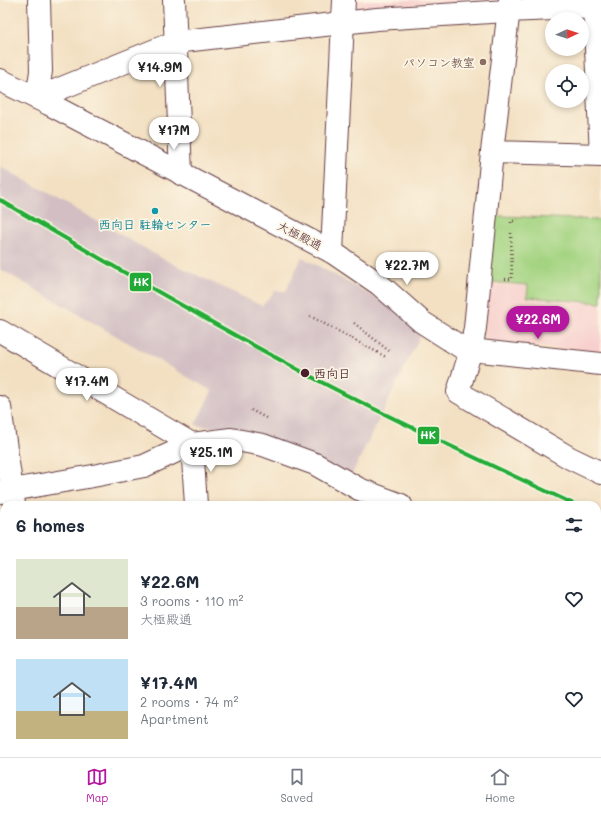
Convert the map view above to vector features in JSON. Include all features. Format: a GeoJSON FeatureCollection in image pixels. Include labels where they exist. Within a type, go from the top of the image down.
{"type":"FeatureCollection","features":[{"type":"Feature","properties":{"kind":"street"},"geometry":{"type":"LineString","coordinates":[[37,98],[41,71],[39,0]]}},
{"type":"Feature","properties":{"kind":"street"},"geometry":{"type":"LineString","coordinates":[[174,0],[181,174]]}},
{"type":"Feature","properties":{"kind":"street"},"geometry":{"type":"LineString","coordinates":[[332,252],[344,0]]}},
{"type":"Feature","properties":{"kind":"street"},"geometry":{"type":"LineString","coordinates":[[37,98],[175,42],[344,22],[509,5],[598,7],[601,155],[492,152]]}},
{"type":"Feature","properties":{"kind":"street"},"geometry":{"type":"LineString","coordinates":[[509,5],[492,152],[475,328],[471,350],[458,392],[570,458],[601,473]]}},
{"type":"Feature","properties":{"kind":"street","name":"大極殿通"},"geometry":{"type":"LineString","coordinates":[[0,80],[332,252],[379,284],[422,322],[464,349],[601,364]]}},
{"type":"Feature","properties":{"kind":"street"},"geometry":{"type":"LineString","coordinates":[[0,332],[192,444]]}},
{"type":"Feature","properties":{"kind":"street"},"geometry":{"type":"LineString","coordinates":[[0,407],[9,496],[93,476],[144,466],[192,444],[231,439],[263,445],[315,464],[359,497],[380,501]]}},
{"type":"Feature","properties":{"kind":"street"},"geometry":{"type":"LineString","coordinates":[[192,444],[196,501]]}},
{"type":"Feature","properties":{"kind":"path"},"geometry":{"type":"LineString","coordinates":[[512,279],[511,221],[519,220]]}},
{"type":"Feature","properties":{"kind":"path"},"geometry":{"type":"LineString","coordinates":[[310,316],[386,357]]}},
{"type":"Feature","properties":{"kind":"path"},"geometry":{"type":"LineString","coordinates":[[354,323],[389,350]]}},
{"type":"Feature","properties":{"kind":"shaded area"},"geometry":{"type":"Polygon","coordinates":[[[355,0],[498,0],[358,14],[355,8],[355,0]]]}},
{"type":"Feature","properties":{"kind":"shaded area"},"geometry":{"type":"Polygon","coordinates":[[[0,166],[165,260],[262,306],[275,291],[286,291],[302,257],[389,305],[421,334],[352,474],[248,432],[195,425],[212,391],[0,269],[0,166]]]}},
{"type":"Feature","properties":{"kind":"shaded area"},"geometry":{"type":"Polygon","coordinates":[[[488,284],[526,286],[526,298],[601,304],[601,353],[484,341],[488,284]]]}},
{"type":"Feature","properties":{"kind":"green space"},"geometry":{"type":"Polygon","coordinates":[[[495,217],[601,220],[601,303],[527,297],[528,285],[491,282],[487,272],[495,217]]]}},
{"type":"Feature","properties":{"kind":"transit line","name":"HK"},"geometry":{"type":"LineString","coordinates":[[0,200],[202,317],[325,384],[419,431],[567,501]]}},
{"type":"Feature","properties":{"kind":"place","name":"パソコン教室"},"geometry":{"type":"Point","coordinates":[483,62]}},
{"type":"Feature","properties":{"kind":"place","name":"西向日 駐輪センター"},"geometry":{"type":"Point","coordinates":[155,211]}},
{"type":"Feature","properties":{"kind":"place","name":"西向日"},"geometry":{"type":"Point","coordinates":[305,373]}}]}
